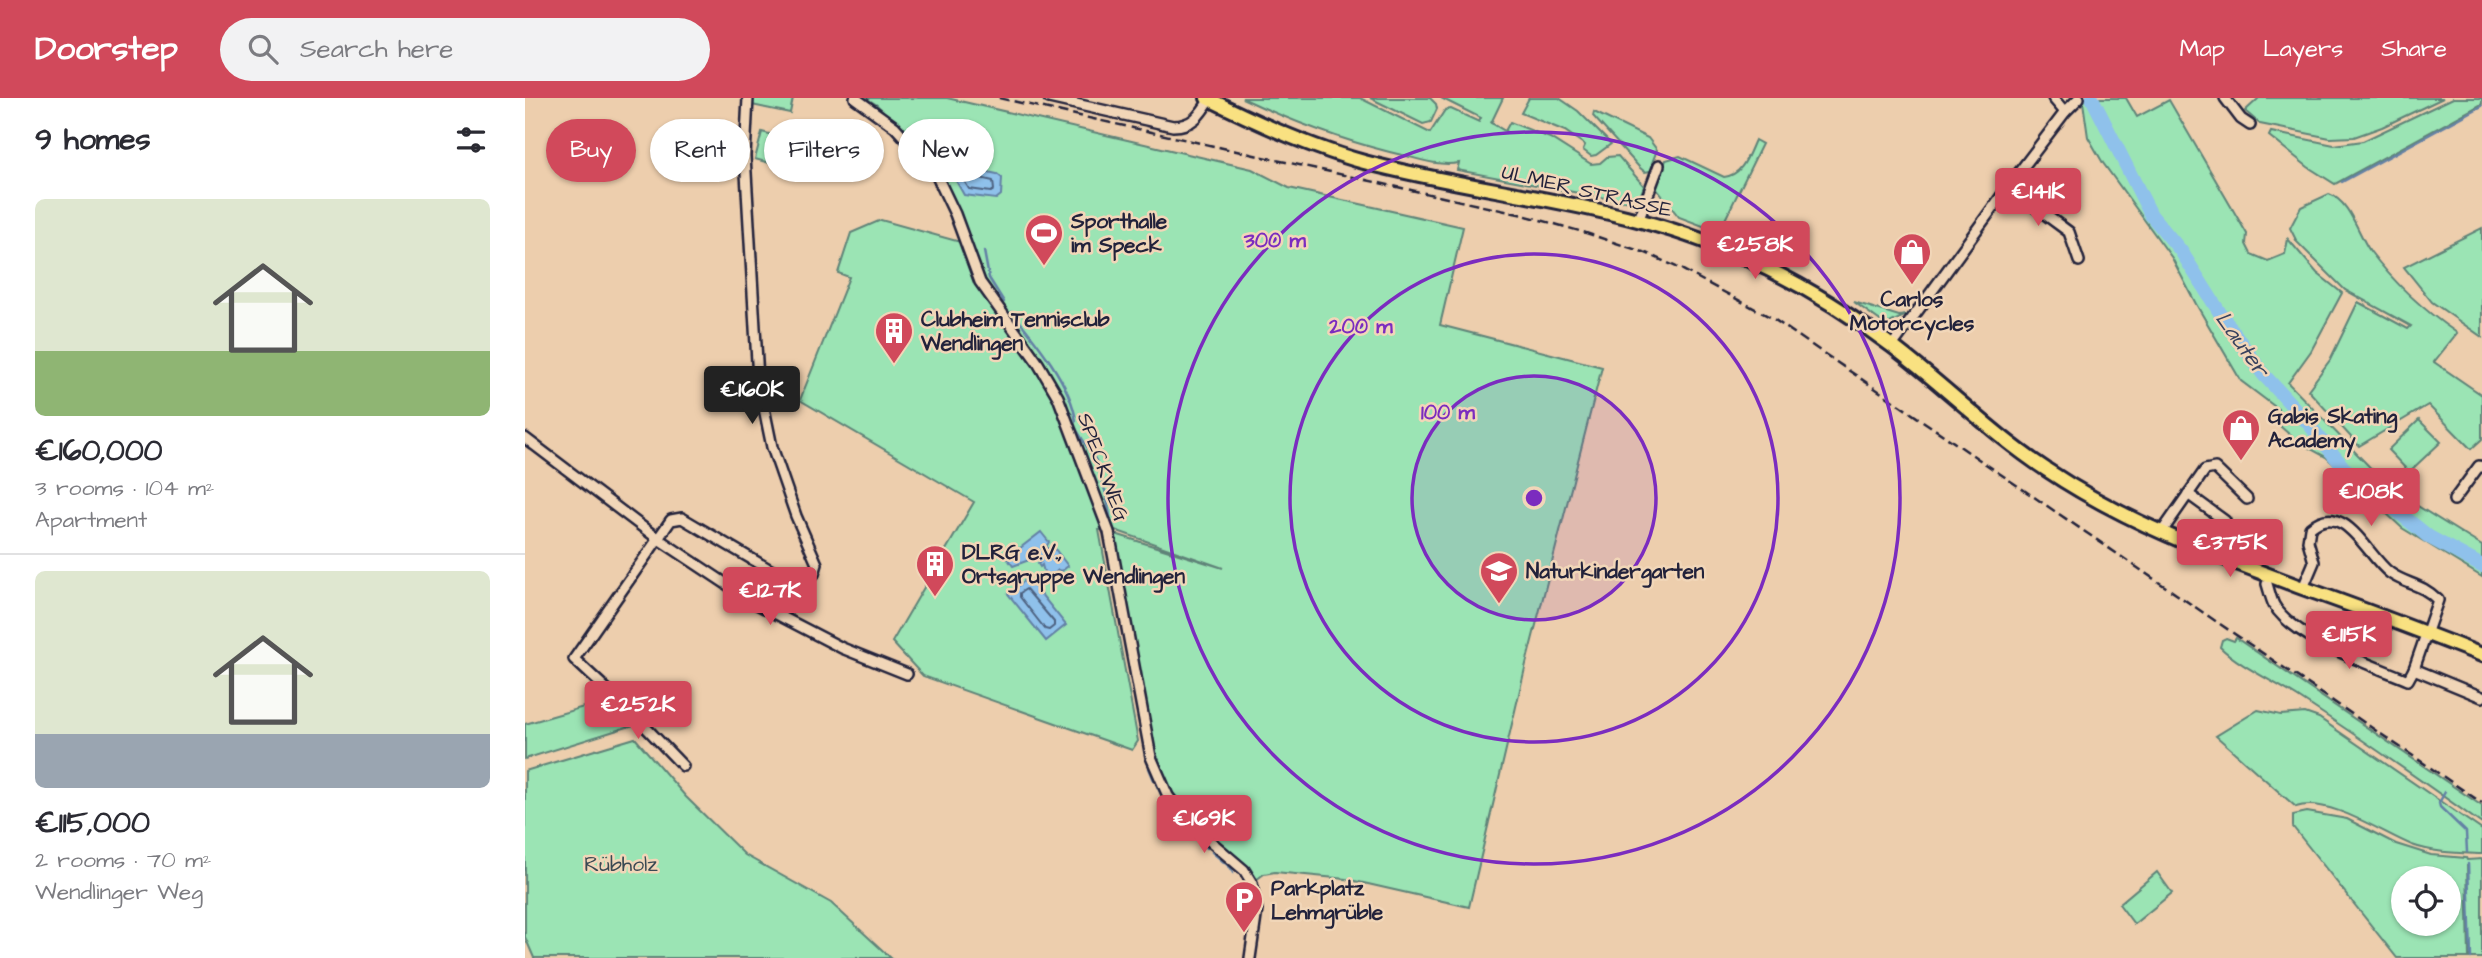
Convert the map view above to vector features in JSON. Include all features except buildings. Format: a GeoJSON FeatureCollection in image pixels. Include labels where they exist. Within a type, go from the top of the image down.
{"type":"FeatureCollection","features":[{"type":"Feature","properties":{"kind":"main road","name":"ULMER STRASSE"},"geometry":{"type":"LineString","coordinates":[[1208,99],[1280,132],[1362,161],[1431,178],[1639,219],[1681,232],[1746,258],[1812,292],[1892,346],[1988,426],[2046,470],[2108,507],[2161,533],[2482,655]]}},
{"type":"Feature","properties":{"kind":"street"},"geometry":{"type":"LineString","coordinates":[[683,766],[574,659],[671,520],[682,518],[794,580],[805,579],[814,574],[817,564],[796,516],[772,447],[758,379],[745,156],[748,98]]}},
{"type":"Feature","properties":{"kind":"street","name":"SPECKWEG"},"geometry":{"type":"LineString","coordinates":[[855,98],[895,127],[934,170],[955,214],[980,282],[1038,363],[1058,397],[1109,532],[1151,757],[1168,796],[1189,823],[1244,870],[1252,883],[1257,910],[1250,958]]}},
{"type":"Feature","properties":{"kind":"street"},"geometry":{"type":"LineString","coordinates":[[1049,98],[1173,126],[1184,126],[1193,122],[1208,99]]}},
{"type":"Feature","properties":{"kind":"street"},"geometry":{"type":"LineString","coordinates":[[2053,98],[2065,112]]}},
{"type":"Feature","properties":{"kind":"street"},"geometry":{"type":"LineString","coordinates":[[2225,98],[2250,125]]}},
{"type":"Feature","properties":{"kind":"street"},"geometry":{"type":"LineString","coordinates":[[1892,346],[2008,187],[2077,100]]}},
{"type":"Feature","properties":{"kind":"street"},"geometry":{"type":"LineString","coordinates":[[1639,219],[1659,165]]}},
{"type":"Feature","properties":{"kind":"street"},"geometry":{"type":"LineString","coordinates":[[2008,187],[2069,232],[2079,261]]}},
{"type":"Feature","properties":{"kind":"street"},"geometry":{"type":"LineString","coordinates":[[525,439],[657,538],[755,603],[842,648],[907,674]]}},
{"type":"Feature","properties":{"kind":"street"},"geometry":{"type":"LineString","coordinates":[[2454,500],[2479,466],[2482,467]]}},
{"type":"Feature","properties":{"kind":"street"},"geometry":{"type":"LineString","coordinates":[[2161,533],[2205,470],[2215,468],[2247,499]]}},
{"type":"Feature","properties":{"kind":"street"},"geometry":{"type":"LineString","coordinates":[[2188,494],[2225,521]]}},
{"type":"Feature","properties":{"kind":"street"},"geometry":{"type":"LineString","coordinates":[[2267,583],[2274,604],[2291,622],[2325,644],[2408,680],[2438,600],[2427,589],[2391,573],[2357,534],[2336,519],[2326,519],[2310,528],[2308,541],[2314,562],[2303,587]]}},
{"type":"Feature","properties":{"kind":"street"},"geometry":{"type":"LineString","coordinates":[[2414,669],[2482,697]]}},
{"type":"Feature","properties":{"kind":"green space"},"geometry":{"type":"Polygon","coordinates":[[[754,98],[793,98],[790,113],[752,105],[754,98]]]}},
{"type":"Feature","properties":{"kind":"green space"},"geometry":{"type":"Polygon","coordinates":[[[866,98],[947,98],[1252,169],[1289,188],[1463,227],[1440,325],[1602,367],[1526,664],[1469,907],[1346,879],[1275,872],[1264,874],[1252,883],[1189,823],[1168,796],[1151,757],[1109,532],[1223,568],[1112,529],[1099,530],[1138,741],[1132,750],[923,676],[892,642],[974,502],[800,400],[849,277],[838,273],[851,233],[881,220],[971,245],[944,182],[994,182],[994,119],[898,119],[898,125],[866,98]]]}},
{"type":"Feature","properties":{"kind":"green space"},"geometry":{"type":"Polygon","coordinates":[[[1242,98],[1360,98],[1430,133],[1445,110],[1451,109],[1479,122],[1481,118],[1441,98],[1503,98],[1491,123],[1505,131],[1510,122],[1550,138],[1591,164],[1600,163],[1607,157],[1618,156],[1644,186],[1639,199],[1621,201],[1457,170],[1459,163],[1432,162],[1343,139],[1242,98]]]}},
{"type":"Feature","properties":{"kind":"green space"},"geometry":{"type":"Polygon","coordinates":[[[1370,98],[1430,98],[1437,109],[1431,122],[1423,124],[1370,98]]]}},
{"type":"Feature","properties":{"kind":"green space"},"geometry":{"type":"Polygon","coordinates":[[[1529,98],[1559,98],[1578,111],[1611,144],[1591,156],[1583,150],[1585,145],[1565,131],[1521,113],[1529,98]]]}},
{"type":"Feature","properties":{"kind":"green space"},"geometry":{"type":"Polygon","coordinates":[[[2078,98],[2126,98],[2137,117],[2169,100],[2247,234],[2246,244],[2251,254],[2268,261],[2285,254],[2288,239],[2317,273],[2342,293],[2311,351],[2288,383],[2392,490],[2482,546],[2482,577],[2402,528],[2326,457],[2298,442],[2281,427],[2278,409],[2241,381],[2172,258],[2103,163],[2088,137],[2083,102],[2078,98]]]}},
{"type":"Feature","properties":{"kind":"green space"},"geometry":{"type":"Polygon","coordinates":[[[2259,98],[2443,98],[2354,137],[2330,138],[2260,124],[2245,111],[2259,98]]]}},
{"type":"Feature","properties":{"kind":"green space"},"geometry":{"type":"Polygon","coordinates":[[[2453,98],[2482,98],[2482,104],[2335,184],[2308,167],[2269,136],[2271,132],[2334,145],[2363,141],[2453,98]]]}},
{"type":"Feature","properties":{"kind":"green space"},"geometry":{"type":"Polygon","coordinates":[[[1594,112],[1648,138],[1657,150],[1652,163],[1654,166],[1650,171],[1645,172],[1639,167],[1593,116],[1594,112]]]}},
{"type":"Feature","properties":{"kind":"green space"},"geometry":{"type":"Polygon","coordinates":[[[762,132],[764,133],[764,161],[755,159],[762,132]]]}},
{"type":"Feature","properties":{"kind":"green space"},"geometry":{"type":"Polygon","coordinates":[[[1755,140],[1762,144],[1719,232],[1679,217],[1656,188],[1666,160],[1680,156],[1724,177],[1731,175],[1744,163],[1755,140]]]}},
{"type":"Feature","properties":{"kind":"green space"},"geometry":{"type":"Polygon","coordinates":[[[2329,194],[2343,203],[2370,251],[2389,274],[2421,306],[2457,333],[2434,362],[2482,395],[2482,439],[2471,449],[2428,405],[2359,446],[2308,390],[2330,360],[2358,302],[2408,329],[2411,326],[2345,290],[2297,242],[2290,228],[2301,207],[2329,194]]]}},
{"type":"Feature","properties":{"kind":"green space"},"geometry":{"type":"Polygon","coordinates":[[[2482,228],[2482,337],[2432,302],[2404,267],[2482,228]]]}},
{"type":"Feature","properties":{"kind":"green space"},"geometry":{"type":"Polygon","coordinates":[[[1854,302],[1899,316],[1906,315],[1886,325],[1854,302]]]}},
{"type":"Feature","properties":{"kind":"green space"},"geometry":{"type":"Polygon","coordinates":[[[2419,420],[2441,442],[2409,472],[2388,450],[2419,420]]]}},
{"type":"Feature","properties":{"kind":"green space"},"geometry":{"type":"Polygon","coordinates":[[[2226,638],[2234,641],[2236,638],[2482,806],[2482,824],[2324,714],[2237,661],[2220,647],[2222,640],[2226,638]]]}},
{"type":"Feature","properties":{"kind":"green space"},"geometry":{"type":"Polygon","coordinates":[[[611,699],[640,723],[525,759],[525,724],[611,699]]]}},
{"type":"Feature","properties":{"kind":"green space"},"geometry":{"type":"Polygon","coordinates":[[[2258,710],[2281,715],[2305,713],[2319,718],[2482,830],[2482,854],[2420,848],[2339,811],[2309,805],[2296,807],[2216,736],[2258,710]]]}},
{"type":"Feature","properties":{"kind":"green space","name":"Rübholz"},"geometry":{"type":"Polygon","coordinates":[[[635,738],[686,797],[745,855],[831,903],[891,958],[534,958],[525,937],[525,771],[635,738]]]}},
{"type":"Feature","properties":{"kind":"green space"},"geometry":{"type":"Polygon","coordinates":[[[2307,812],[2347,819],[2396,844],[2431,855],[2467,860],[2482,859],[2482,958],[2471,958],[2467,865],[2469,958],[2397,958],[2293,827],[2293,815],[2307,812]]]}},
{"type":"Feature","properties":{"kind":"green space"},"geometry":{"type":"Polygon","coordinates":[[[2157,872],[2172,893],[2134,924],[2119,904],[2157,872]]]}},
{"type":"Feature","properties":{"kind":"water"},"geometry":{"type":"Polygon","coordinates":[[[994,173],[1002,178],[1001,195],[996,199],[964,195],[957,182],[994,182],[994,173]]]}},
{"type":"Feature","properties":{"kind":"water"},"geometry":{"type":"Polygon","coordinates":[[[1041,532],[1049,542],[1046,547],[1051,551],[1055,549],[1068,566],[1051,577],[1045,576],[1042,565],[1040,567],[1038,564],[1041,561],[1037,557],[1013,566],[1007,558],[1041,532]]]}},
{"type":"Feature","properties":{"kind":"water"},"geometry":{"type":"Polygon","coordinates":[[[1028,578],[1066,625],[1046,641],[1008,594],[1028,578]]]}},
{"type":"Feature","properties":{"kind":"waterway","name":"Lauter"},"geometry":{"type":"LineString","coordinates":[[2092,98],[2151,215],[2181,251],[2263,374],[2308,423],[2344,468],[2429,537],[2482,566]]}},
{"type":"Feature","properties":{"kind":"waterway"},"geometry":{"type":"LineString","coordinates":[[2342,182],[2482,106]]}},
{"type":"Feature","properties":{"kind":"waterway"},"geometry":{"type":"LineString","coordinates":[[984,251],[989,278],[1004,302]]}},
{"type":"Feature","properties":{"kind":"waterway"},"geometry":{"type":"LineString","coordinates":[[1012,312],[1060,378],[1076,421]]}},
{"type":"Feature","properties":{"kind":"waterway"},"geometry":{"type":"LineString","coordinates":[[1076,429],[1096,461],[1112,527]]}},
{"type":"Feature","properties":{"kind":"waterway"},"geometry":{"type":"LineString","coordinates":[[1149,768],[1154,780]]}},
{"type":"Feature","properties":{"kind":"waterway"},"geometry":{"type":"LineString","coordinates":[[1156,784],[1161,794]]}},
{"type":"Feature","properties":{"kind":"waterway"},"geometry":{"type":"LineString","coordinates":[[2445,792],[2439,803],[2440,807],[2466,832],[2467,852]]}},
{"type":"Feature","properties":{"kind":"waterway"},"geometry":{"type":"LineString","coordinates":[[1165,800],[1175,814]]}},
{"type":"Feature","properties":{"kind":"waterway"},"geometry":{"type":"LineString","coordinates":[[1179,820],[1194,836]]}},
{"type":"Feature","properties":{"kind":"waterway"},"geometry":{"type":"LineString","coordinates":[[1199,839],[1207,848]]}},
{"type":"Feature","properties":{"kind":"waterway"},"geometry":{"type":"LineString","coordinates":[[1212,852],[1231,868],[1233,873]]}},
{"type":"Feature","properties":{"kind":"waterway"},"geometry":{"type":"LineString","coordinates":[[2468,864],[2471,958]]}},
{"type":"Feature","properties":{"kind":"railway"},"geometry":{"type":"LineString","coordinates":[[999,98],[1523,215],[1646,253],[1681,269],[1772,318],[2482,803]]}},
{"type":"Feature","properties":{"kind":"place","name":"Sporthalle im Speck"},"geometry":{"type":"Point","coordinates":[1044,267]}},
{"type":"Feature","properties":{"kind":"place","name":"Carlos Motorcycles"},"geometry":{"type":"Point","coordinates":[1912,286]}},
{"type":"Feature","properties":{"kind":"place","name":"Clubheim Tennisclub Wendlingen"},"geometry":{"type":"Point","coordinates":[894,365]}},
{"type":"Feature","properties":{"kind":"place","name":"Gabis Skating Academy"},"geometry":{"type":"Point","coordinates":[2241,462]}},
{"type":"Feature","properties":{"kind":"place","name":"DLRG e.V., Ortsgruppe Wendlingen"},"geometry":{"type":"Point","coordinates":[935,598]}},
{"type":"Feature","properties":{"kind":"place","name":"Naturkindergarten"},"geometry":{"type":"Point","coordinates":[1499,605]}},
{"type":"Feature","properties":{"kind":"place","name":"Parkplatz Lehmgrüble"},"geometry":{"type":"Point","coordinates":[1244,934]}}]}
